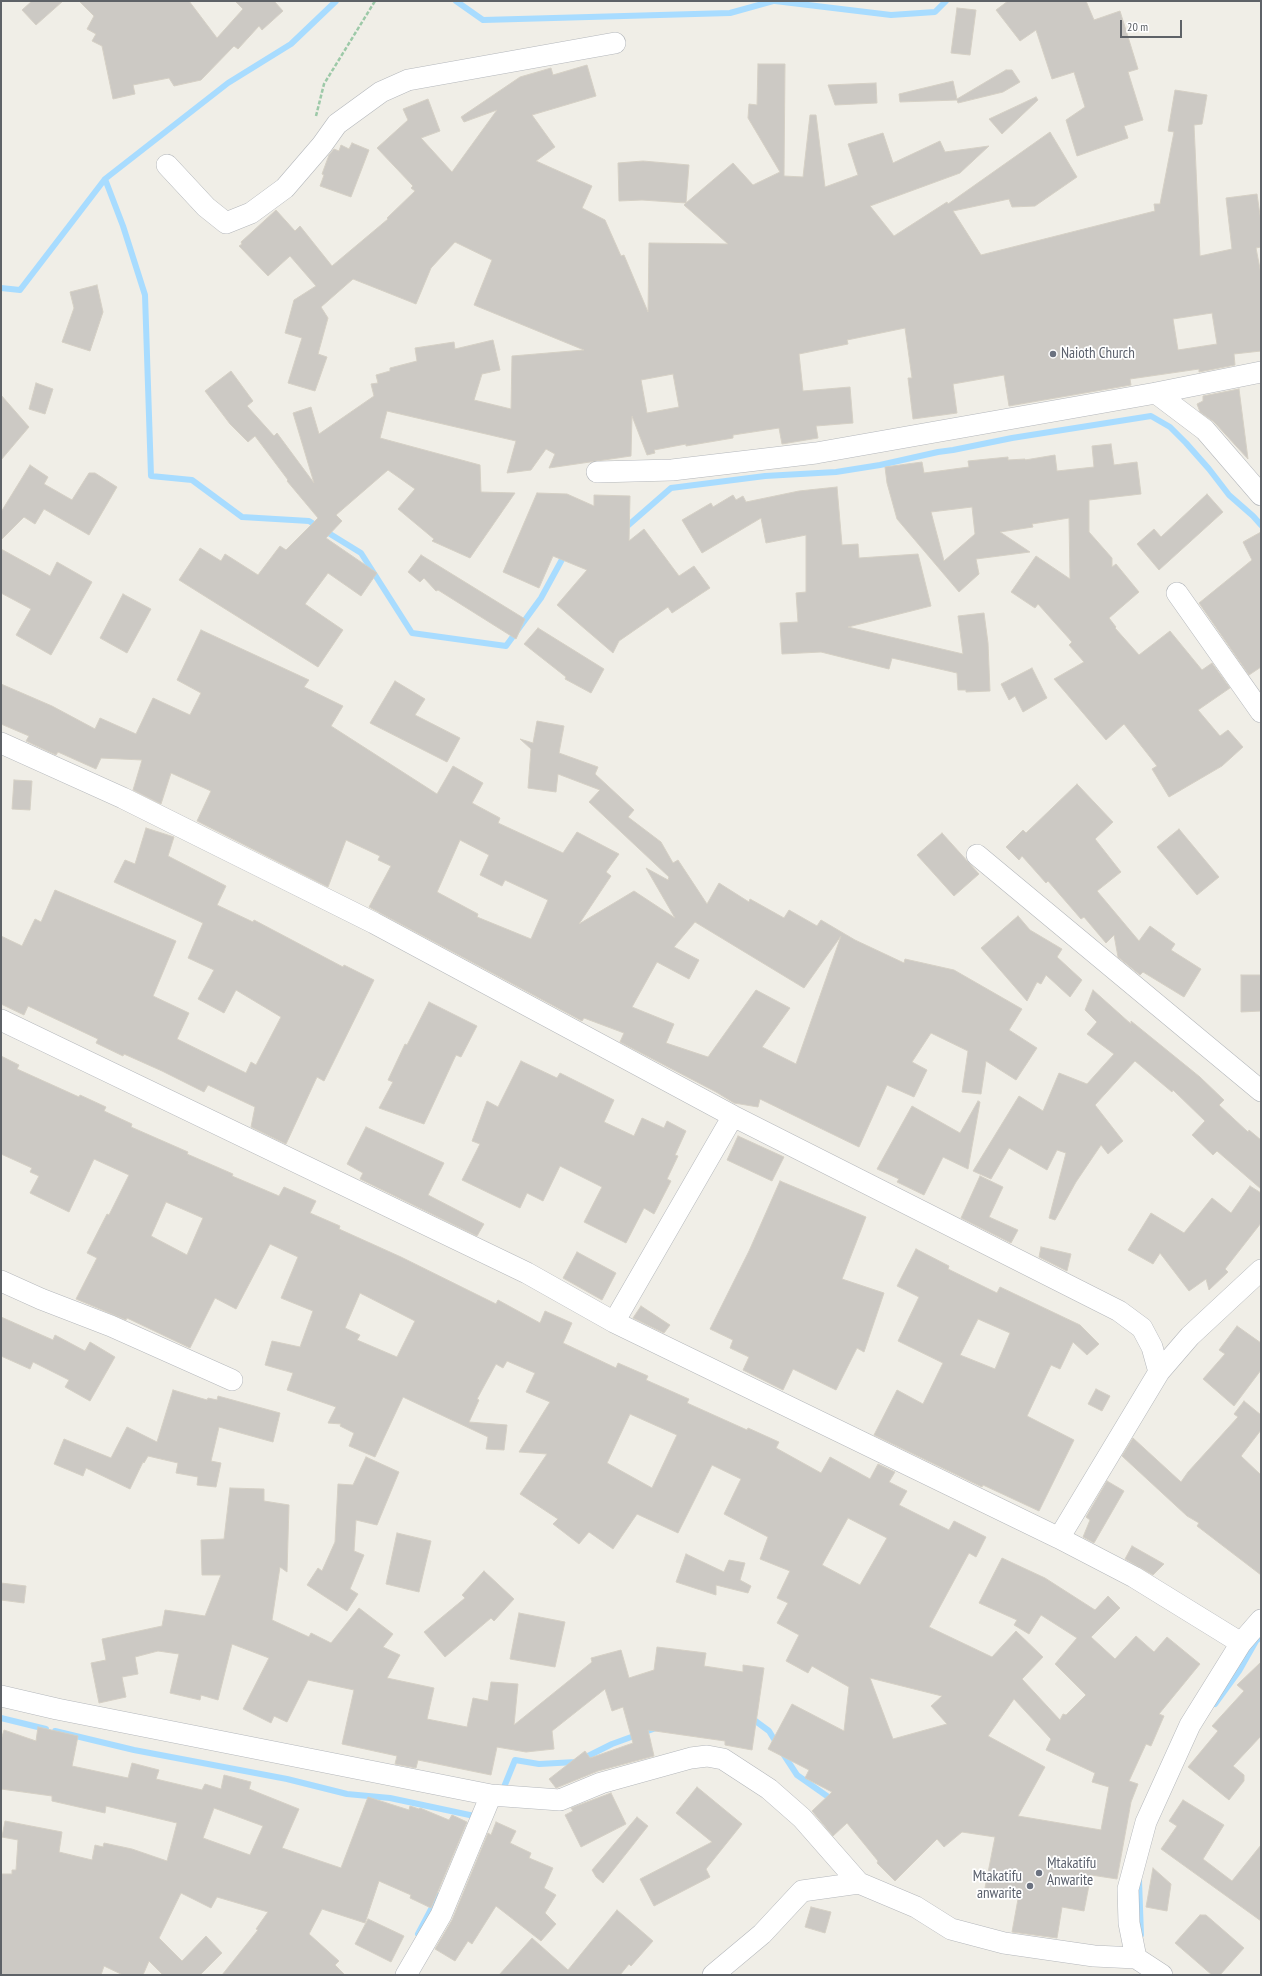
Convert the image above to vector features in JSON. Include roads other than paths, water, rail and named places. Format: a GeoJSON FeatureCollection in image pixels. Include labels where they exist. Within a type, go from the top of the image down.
{"type":"FeatureCollection","features":[{"type":"Feature","properties":{"kind":"street"},"geometry":{"type":"LineString","coordinates":[[167,165],[206,206],[226,224],[251,213],[285,188],[322,145],[337,124],[381,92],[408,80],[535,59],[614,43]]}},
{"type":"Feature","properties":{"kind":"street"},"geometry":{"type":"LineString","coordinates":[[597,472],[672,470],[816,453],[1156,393],[1261,372]]}},
{"type":"Feature","properties":{"kind":"street"},"geometry":{"type":"LineString","coordinates":[[1156,393],[1205,430],[1261,495]]}},
{"type":"Feature","properties":{"kind":"street"},"geometry":{"type":"LineString","coordinates":[[1177,592],[1261,712]]}},
{"type":"Feature","properties":{"kind":"street"},"geometry":{"type":"LineString","coordinates":[[1,743],[123,798],[374,923],[733,1116],[1119,1311],[1142,1328],[1152,1347],[1159,1372]]}},
{"type":"Feature","properties":{"kind":"street"},"geometry":{"type":"LineString","coordinates":[[977,855],[1261,1091]]}},
{"type":"Feature","properties":{"kind":"street"},"geometry":{"type":"LineString","coordinates":[[1,1020],[526,1273],[614,1322],[1059,1538],[1134,1577],[1241,1643]]}},
{"type":"Feature","properties":{"kind":"street"},"geometry":{"type":"LineString","coordinates":[[614,1322],[733,1116]]}},
{"type":"Feature","properties":{"kind":"street"},"geometry":{"type":"LineString","coordinates":[[1059,1538],[1159,1372],[1190,1336],[1261,1270]]}},
{"type":"Feature","properties":{"kind":"street"},"geometry":{"type":"LineString","coordinates":[[1,1281],[40,1299],[111,1326],[232,1380]]}},
{"type":"Feature","properties":{"kind":"street"},"geometry":{"type":"LineString","coordinates":[[1136,1958],[1128,1923],[1128,1889],[1146,1822],[1190,1725],[1241,1643],[1261,1620]]}},
{"type":"Feature","properties":{"kind":"street"},"geometry":{"type":"LineString","coordinates":[[1,1696],[57,1709],[491,1795],[560,1800],[601,1783],[691,1758],[707,1756],[723,1759],[769,1789],[802,1818],[859,1883],[916,1907],[951,1929],[1004,1943],[1094,1956],[1136,1958],[1162,1975]]}},
{"type":"Feature","properties":{"kind":"street"},"geometry":{"type":"LineString","coordinates":[[406,1975],[441,1915],[491,1795]]}},
{"type":"Feature","properties":{"kind":"street"},"geometry":{"type":"LineString","coordinates":[[713,1975],[762,1934],[802,1891],[859,1883]]}},
{"type":"Feature","properties":{"kind":"waterway"},"geometry":{"type":"LineString","coordinates":[[1,288],[20,290],[105,179],[228,83],[291,44],[336,1]]}},
{"type":"Feature","properties":{"kind":"waterway"},"geometry":{"type":"LineString","coordinates":[[456,1],[483,20],[730,13],[773,1]]}},
{"type":"Feature","properties":{"kind":"waterway"},"geometry":{"type":"LineString","coordinates":[[775,1],[891,15],[935,12],[946,1]]}},
{"type":"Feature","properties":{"kind":"waterway"},"geometry":{"type":"LineString","coordinates":[[105,179],[123,226],[145,295],[151,476],[192,480],[242,517],[309,521],[361,553],[412,633],[506,646],[541,598],[565,554]]}},
{"type":"Feature","properties":{"kind":"waterway"},"geometry":{"type":"LineString","coordinates":[[624,529],[671,488],[765,476],[836,472],[880,465],[1012,438],[1151,416],[1170,427],[1209,469],[1229,495],[1261,525]]}},
{"type":"Feature","properties":{"kind":"waterway"},"geometry":{"type":"LineString","coordinates":[[1215,1704],[1239,1671],[1256,1641],[1261,1637]]}},
{"type":"Feature","properties":{"kind":"waterway"},"geometry":{"type":"LineString","coordinates":[[750,1717],[769,1731],[777,1744]]}},
{"type":"Feature","properties":{"kind":"waterway"},"geometry":{"type":"LineString","coordinates":[[1,1718],[46,1729]]}},
{"type":"Feature","properties":{"kind":"waterway"},"geometry":{"type":"LineString","coordinates":[[502,1792],[515,1760],[539,1764],[576,1762],[612,1744],[656,1728]]}},
{"type":"Feature","properties":{"kind":"waterway"},"geometry":{"type":"LineString","coordinates":[[55,1731],[134,1750],[287,1779],[347,1794],[390,1798],[479,1817]]}},
{"type":"Feature","properties":{"kind":"waterway"},"geometry":{"type":"LineString","coordinates":[[782,1752],[797,1775],[834,1801]]}},
{"type":"Feature","properties":{"kind":"waterway"},"geometry":{"type":"LineString","coordinates":[[1139,1880],[1141,1935]]}},
{"type":"Feature","properties":{"kind":"waterway"},"geometry":{"type":"LineString","coordinates":[[418,1934],[438,1896]]}},
{"type":"Feature","properties":{"kind":"place","name":"Naioth Church"},"geometry":{"type":"Point","coordinates":[1053,354]}},
{"type":"Feature","properties":{"kind":"place","name":"Mtakatifu Anwarite"},"geometry":{"type":"Point","coordinates":[1039,1873]}},
{"type":"Feature","properties":{"kind":"place","name":"Mtakatifu anwarite"},"geometry":{"type":"Point","coordinates":[1030,1886]}}]}
